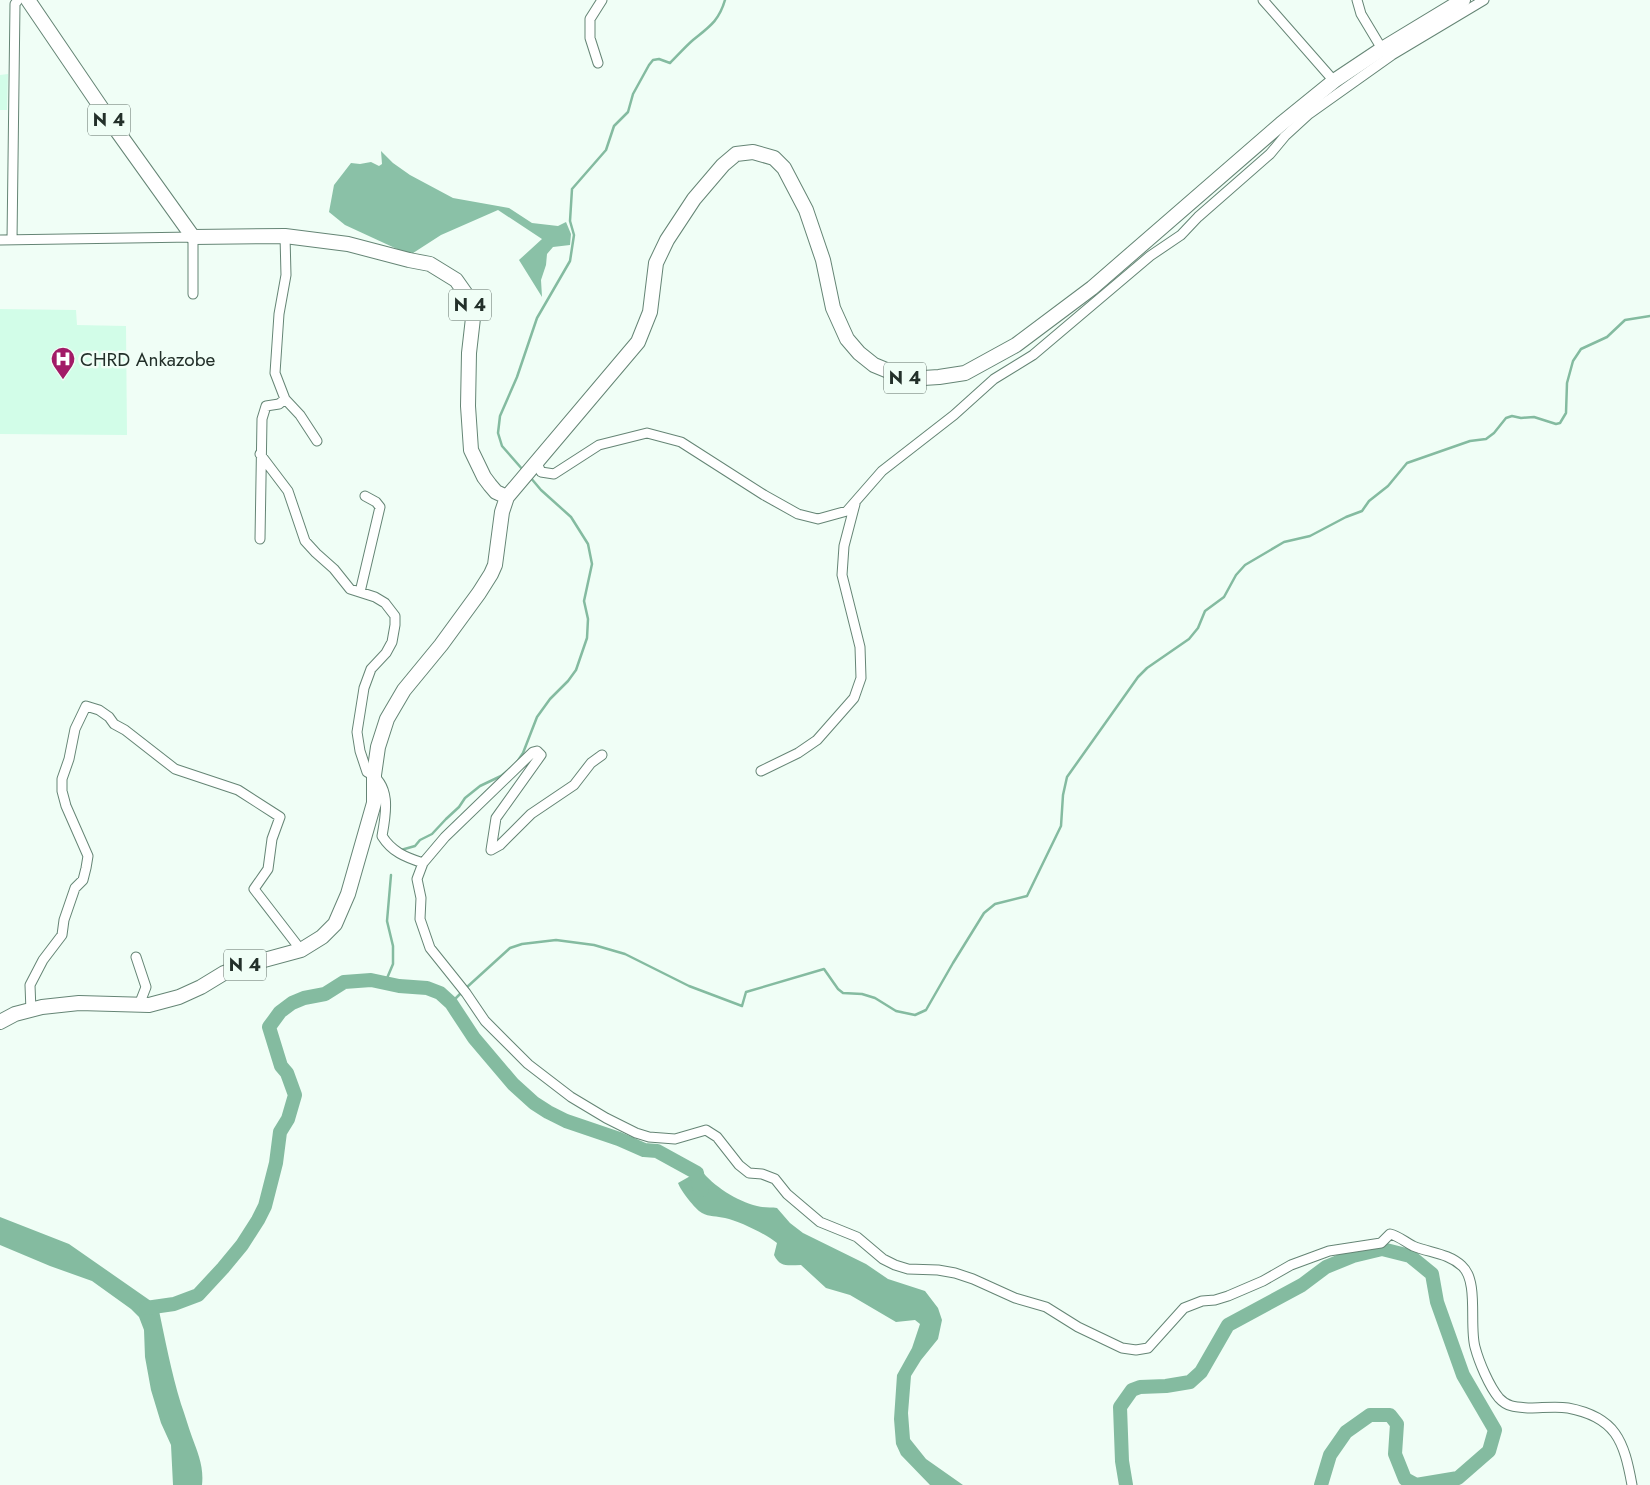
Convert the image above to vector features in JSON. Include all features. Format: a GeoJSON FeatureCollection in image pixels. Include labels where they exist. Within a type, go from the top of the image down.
{"type":"FeatureCollection","features":[{"type":"Feature","properties":{"kind":"main road","name":"N 4"},"geometry":{"type":"LineString","coordinates":[[28,0],[192,237],[285,236],[359,246],[430,264],[456,280],[468,297],[473,318],[469,353],[468,406],[471,450],[490,485],[496,492],[507,497]]}},
{"type":"Feature","properties":{"kind":"main road","name":"N 4"},"geometry":{"type":"LineString","coordinates":[[0,1022],[15,1014],[42,1007],[79,1004],[149,1005],[179,997],[201,987],[224,973],[301,950],[322,937],[334,924],[343,906],[356,868],[374,803],[374,775],[378,747],[387,719],[404,690],[441,645],[491,574],[495,565],[502,512],[507,497],[638,342],[650,312],[656,263],[667,240],[694,199],[715,173],[736,154],[753,152],[774,158],[784,168],[806,210],[823,260],[832,308],[847,339],[859,354],[874,365],[908,379],[965,373],[1027,338],[1092,288],[1281,124],[1334,81],[1382,49],[1463,0]]}},
{"type":"Feature","properties":{"kind":"street"},"geometry":{"type":"LineString","coordinates":[[12,240],[15,4],[18,0]]}},
{"type":"Feature","properties":{"kind":"street"},"geometry":{"type":"LineString","coordinates":[[598,63],[590,38],[590,19],[602,0]]}},
{"type":"Feature","properties":{"kind":"street"},"geometry":{"type":"LineString","coordinates":[[1263,0],[1334,81]]}},
{"type":"Feature","properties":{"kind":"street"},"geometry":{"type":"LineString","coordinates":[[1357,0],[1361,14],[1382,49]]}},
{"type":"Feature","properties":{"kind":"street"},"geometry":{"type":"LineString","coordinates":[[530,471],[554,474],[599,445],[647,433],[681,442],[764,495],[798,514],[818,518],[847,511],[882,471],[994,380],[1033,355],[1150,256],[1181,235],[1270,154],[1285,136],[1308,114],[1392,56],[1484,0]]}},
{"type":"Feature","properties":{"kind":"street"},"geometry":{"type":"LineString","coordinates":[[285,236],[286,275],[280,314],[276,373],[285,399],[300,415],[316,442]]}},
{"type":"Feature","properties":{"kind":"street"},"geometry":{"type":"LineString","coordinates":[[0,240],[192,237],[193,294]]}},
{"type":"Feature","properties":{"kind":"street"},"geometry":{"type":"LineString","coordinates":[[260,539],[262,419],[266,406],[279,404],[285,399]]}},
{"type":"Feature","properties":{"kind":"street"},"geometry":{"type":"LineString","coordinates":[[260,454],[288,491],[305,541],[334,569],[350,589],[375,597],[385,603],[395,616],[392,642],[386,653],[372,669],[364,688],[357,732],[360,751],[367,772],[374,775],[382,789],[387,806],[382,836],[388,846],[402,856],[423,863]]}},
{"type":"Feature","properties":{"kind":"street"},"geometry":{"type":"LineString","coordinates":[[360,592],[380,507],[376,502],[365,496]]}},
{"type":"Feature","properties":{"kind":"street"},"geometry":{"type":"LineString","coordinates":[[761,771],[798,753],[817,740],[854,698],[861,678],[860,647],[842,575],[844,546],[857,499]]}},
{"type":"Feature","properties":{"kind":"street"},"geometry":{"type":"LineString","coordinates":[[31,1011],[30,985],[43,960],[62,935],[64,920],[75,888],[83,880],[86,868],[88,856],[66,806],[62,791],[62,779],[69,759],[75,729],[86,706],[99,710],[109,717],[114,724],[125,730],[175,768],[238,790],[280,818],[272,839],[268,869],[254,889],[301,950]]}},
{"type":"Feature","properties":{"kind":"street"},"geometry":{"type":"LineString","coordinates":[[602,755],[591,763],[574,785],[531,814],[500,845],[491,850],[496,818],[541,755],[537,751],[533,752],[445,837],[423,863],[417,879],[421,898],[420,919],[430,948],[485,1021],[528,1064],[571,1097],[636,1133],[675,1139],[706,1130],[717,1137],[739,1165],[749,1173],[762,1174],[774,1179],[787,1194],[820,1222],[857,1237],[883,1259],[908,1269],[938,1270],[973,1279],[1015,1298],[1046,1307],[1078,1326],[1129,1350],[1148,1348],[1184,1308],[1202,1301],[1228,1296],[1263,1281],[1291,1265],[1329,1251],[1380,1243],[1390,1234],[1396,1236],[1414,1246],[1450,1258],[1464,1267],[1469,1278],[1474,1346],[1488,1380],[1498,1397],[1506,1405],[1518,1408],[1567,1408],[1598,1416],[1616,1435],[1624,1451],[1632,1485]]}},
{"type":"Feature","properties":{"kind":"street"},"geometry":{"type":"LineString","coordinates":[[136,957],[146,987],[139,1004]]}},
{"type":"Feature","properties":{"kind":"shaded area"},"geometry":{"type":"Polygon","coordinates":[[[8,74],[7,110],[0,110],[0,75],[8,74]]]}},
{"type":"Feature","properties":{"kind":"shaded area"},"geometry":{"type":"Polygon","coordinates":[[[381,151],[393,163],[410,175],[453,198],[509,208],[532,223],[558,226],[566,222],[571,234],[570,245],[553,247],[547,254],[541,280],[542,297],[519,260],[542,239],[498,210],[441,235],[410,255],[345,225],[329,212],[334,185],[351,163],[371,162],[379,166],[382,164],[381,151]]]}},
{"type":"Feature","properties":{"kind":"shaded area","name":"CHRD Ankazobe"},"geometry":{"type":"Polygon","coordinates":[[[0,309],[76,310],[77,325],[126,326],[127,435],[0,434],[0,309]]]}},
{"type":"Feature","properties":{"kind":"shaded area"},"geometry":{"type":"Polygon","coordinates":[[[701,1170],[712,1182],[734,1197],[759,1207],[777,1208],[790,1223],[803,1233],[866,1264],[888,1279],[925,1291],[938,1308],[942,1320],[938,1339],[911,1376],[908,1413],[910,1439],[926,1459],[963,1485],[930,1485],[901,1455],[896,1444],[894,1419],[897,1375],[912,1348],[920,1324],[915,1320],[896,1322],[850,1295],[826,1288],[801,1265],[785,1265],[779,1262],[774,1255],[777,1243],[766,1236],[737,1222],[702,1213],[688,1200],[678,1183],[701,1170]]]}},
{"type":"Feature","properties":{"kind":"shaded area"},"geometry":{"type":"Polygon","coordinates":[[[0,1217],[69,1244],[158,1306],[177,1392],[200,1460],[202,1485],[173,1485],[171,1445],[161,1423],[151,1390],[145,1357],[144,1330],[139,1317],[92,1281],[0,1245],[0,1217]]]}},
{"type":"Feature","properties":{"kind":"waterway"},"geometry":{"type":"LineString","coordinates":[[523,470],[502,446],[498,433],[500,416],[517,377],[537,318],[570,261],[574,235],[570,221],[572,189],[606,150],[614,126],[628,112],[633,94],[653,60],[659,59],[670,63],[713,23],[720,13],[725,0]]}},
{"type":"Feature","properties":{"kind":"waterway"},"geometry":{"type":"LineString","coordinates":[[466,988],[510,948],[522,944],[556,940],[594,945],[625,954],[689,986],[742,1006],[746,992],[824,969],[843,993],[862,994],[875,998],[896,1011],[915,1015],[926,1010],[984,913],[995,904],[1027,896],[1061,826],[1063,795],[1067,777],[1138,677],[1147,668],[1189,639],[1198,628],[1205,611],[1224,597],[1236,575],[1245,565],[1284,542],[1310,536],[1346,517],[1362,511],[1369,501],[1388,486],[1407,463],[1470,441],[1486,439],[1494,433],[1506,418],[1512,416],[1521,418],[1534,417],[1556,424],[1560,423],[1566,413],[1567,383],[1573,361],[1581,349],[1607,337],[1625,320],[1650,316]]}},
{"type":"Feature","properties":{"kind":"waterway"},"geometry":{"type":"LineString","coordinates":[[517,762],[523,753],[537,717],[576,670],[587,638],[588,619],[584,601],[592,564],[588,544],[571,517],[541,490],[530,477]]}},
{"type":"Feature","properties":{"kind":"waterway"},"geometry":{"type":"LineString","coordinates":[[401,850],[415,846],[420,840],[432,834],[459,807],[465,798],[480,786],[501,776],[511,768]]}},
{"type":"Feature","properties":{"kind":"waterway"},"geometry":{"type":"LineString","coordinates":[[385,983],[393,964],[393,946],[387,921],[391,875]]}},
{"type":"Feature","properties":{"kind":"waterway"},"geometry":{"type":"LineString","coordinates":[[146,1308],[174,1304],[198,1295],[242,1245],[258,1220],[265,1206],[276,1163],[280,1132],[288,1119],[295,1095],[287,1073],[281,1066],[269,1027],[280,1012],[292,1003],[304,998],[325,994],[344,982],[371,980],[399,986],[427,988],[440,993],[451,1003],[474,1038],[513,1084],[534,1103],[566,1121],[619,1139],[644,1150],[657,1151],[697,1173],[699,1187],[702,1190]]}},
{"type":"Feature","properties":{"kind":"waterway"},"geometry":{"type":"LineString","coordinates":[[451,1003],[462,992]]}},
{"type":"Feature","properties":{"kind":"waterway"},"geometry":{"type":"LineString","coordinates":[[1126,1485],[1122,1461],[1120,1407],[1132,1390],[1140,1387],[1166,1386],[1190,1382],[1201,1372],[1228,1325],[1302,1285],[1326,1267],[1353,1256],[1382,1249],[1410,1256],[1432,1274],[1437,1302],[1463,1375],[1495,1430],[1489,1451],[1458,1478],[1416,1485],[1405,1479],[1395,1454],[1397,1424],[1390,1415],[1370,1415],[1346,1432],[1330,1455],[1321,1485]]}},
{"type":"Feature","properties":{"kind":"place","name":"CHRD Ankazobe"},"geometry":{"type":"Point","coordinates":[63,380]}}]}
